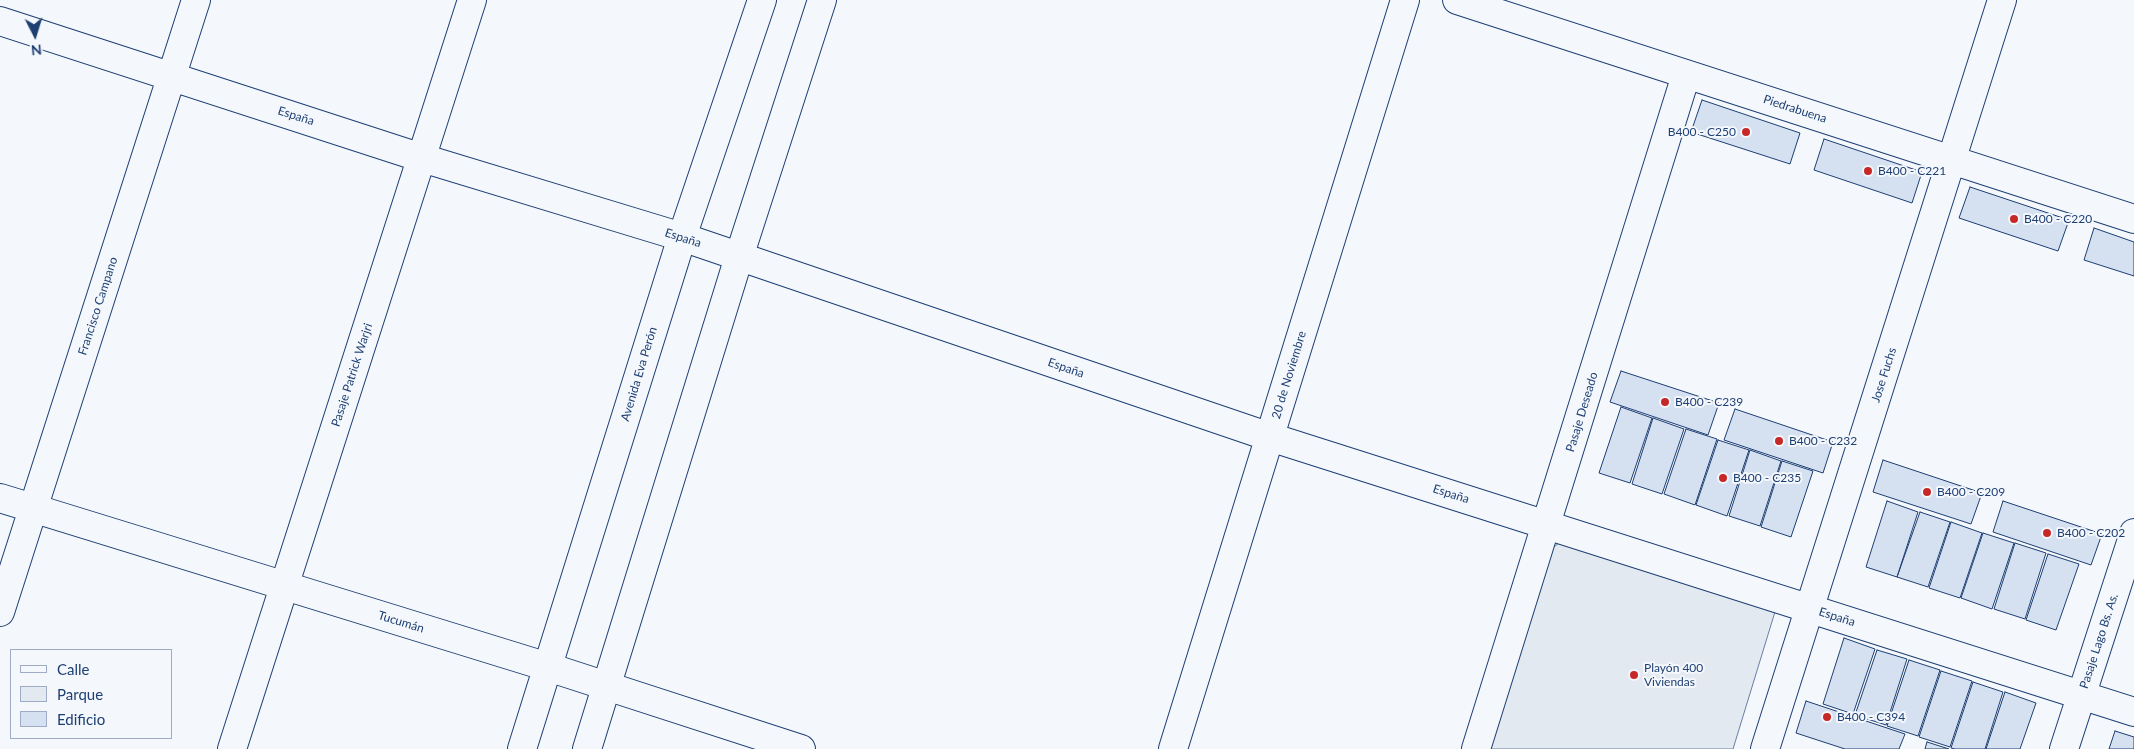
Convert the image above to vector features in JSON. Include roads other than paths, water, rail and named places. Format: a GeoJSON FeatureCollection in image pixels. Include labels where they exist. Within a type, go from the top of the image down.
{"type":"FeatureCollection","features":[{"type":"Feature","properties":{"kind":"street","name":"Francisco Campano"},"geometry":{"type":"LineString","coordinates":[[0,612],[196,0]]}},
{"type":"Feature","properties":{"kind":"street","name":"Pasaje Patrick Warjri"},"geometry":{"type":"LineString","coordinates":[[232,749],[472,0]]}},
{"type":"Feature","properties":{"kind":"street","name":"Avenida Eva Perón"},"geometry":{"type":"LineString","coordinates":[[522,749],[682,237],[762,0]]}},
{"type":"Feature","properties":{"kind":"street"},"geometry":{"type":"LineString","coordinates":[[587,749],[739,257],[822,0]]}},
{"type":"Feature","properties":{"kind":"street","name":"20 de Noviembre"},"geometry":{"type":"LineString","coordinates":[[1173,749],[1405,0]]}},
{"type":"Feature","properties":{"kind":"street","name":"Piedrabuena"},"geometry":{"type":"LineString","coordinates":[[1457,0],[2134,219]]}},
{"type":"Feature","properties":{"kind":"street","name":"Jose Fuchs"},"geometry":{"type":"LineString","coordinates":[[1765,749],[2002,0]]}},
{"type":"Feature","properties":{"kind":"street","name":"España"},"geometry":{"type":"LineString","coordinates":[[0,20],[422,158],[682,237],[1270,436],[2134,712]]}},
{"type":"Feature","properties":{"kind":"street","name":"Pasaje Deseado"},"geometry":{"type":"LineString","coordinates":[[1476,749],[1686,75]]}},
{"type":"Feature","properties":{"kind":"street","name":"Tucumán"},"geometry":{"type":"LineString","coordinates":[[0,498],[548,667],[801,749]]}},
{"type":"Feature","properties":{"kind":"street","name":"Pasaje Lago Bs. As."},"geometry":{"type":"LineString","coordinates":[[2064,749],[2134,533]]}},
{"type":"Feature","properties":{"kind":"place","name":"B400 - C250"},"geometry":{"type":"Point","coordinates":[1746,132]}},
{"type":"Feature","properties":{"kind":"place","name":"B400 - C221"},"geometry":{"type":"Point","coordinates":[1868,171]}},
{"type":"Feature","properties":{"kind":"place","name":"B400 - C220"},"geometry":{"type":"Point","coordinates":[2014,219]}},
{"type":"Feature","properties":{"kind":"place","name":"B400 - C239"},"geometry":{"type":"Point","coordinates":[1665,402]}},
{"type":"Feature","properties":{"kind":"place","name":"B400 - C232"},"geometry":{"type":"Point","coordinates":[1779,441]}},
{"type":"Feature","properties":{"kind":"place","name":"B400 - C235"},"geometry":{"type":"Point","coordinates":[1723,478]}},
{"type":"Feature","properties":{"kind":"place","name":"B400 - C209"},"geometry":{"type":"Point","coordinates":[1927,492]}},
{"type":"Feature","properties":{"kind":"place","name":"B400 - C202"},"geometry":{"type":"Point","coordinates":[2047,533]}},
{"type":"Feature","properties":{"kind":"place","name":"Playón 400 Viviendas"},"geometry":{"type":"Point","coordinates":[1634,675]}},
{"type":"Feature","properties":{"kind":"place","name":"B400 - C394"},"geometry":{"type":"Point","coordinates":[1827,717]}}]}
